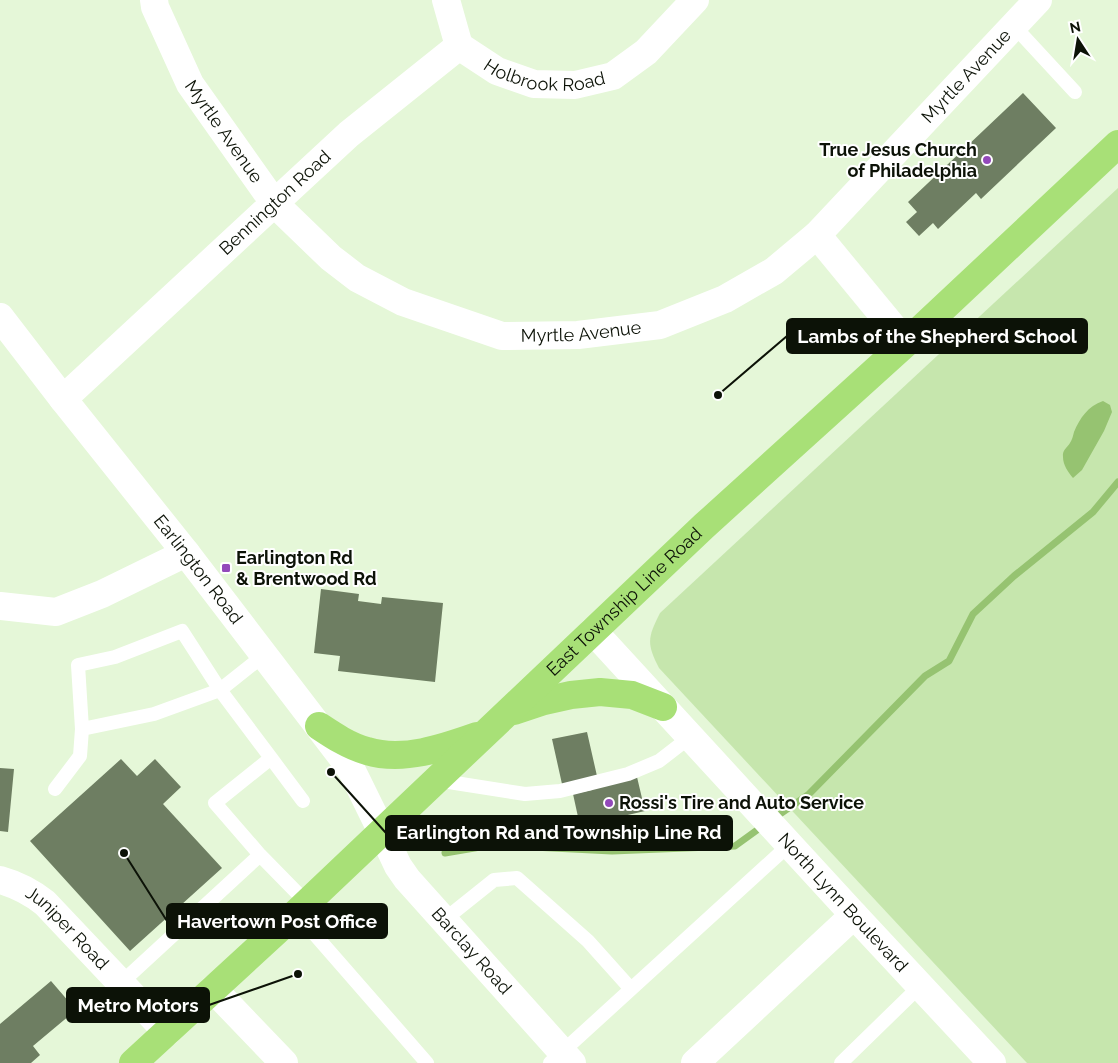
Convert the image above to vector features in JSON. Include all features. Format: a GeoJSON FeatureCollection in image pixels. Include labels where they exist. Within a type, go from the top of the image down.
{"type":"FeatureCollection","features":[{"type":"Feature","properties":{"kind":"highway","name":"East Township Line Road"},"geometry":{"type":"LineString","coordinates":[[151,1050],[213,989],[302,908],[704,526],[1117,148]]}},
{"type":"Feature","properties":{"kind":"highway"},"geometry":{"type":"LineString","coordinates":[[506,714],[553,699],[600,692],[632,695],[663,707]]}},
{"type":"Feature","properties":{"kind":"highway"},"geometry":{"type":"LineString","coordinates":[[318,726],[343,742],[368,752],[394,754],[420,752],[449,746],[486,733]]}},
{"type":"Feature","properties":{"kind":"street","name":"Myrtle Avenue"},"geometry":{"type":"LineString","coordinates":[[154,0],[155,7],[190,84],[275,204],[321,250],[357,278],[403,302],[502,336],[585,335],[660,325],[725,299],[774,271],[817,235],[1038,0]]}},
{"type":"Feature","properties":{"kind":"street"},"geometry":{"type":"LineString","coordinates":[[446,0],[459,46]]}},
{"type":"Feature","properties":{"kind":"street","name":"Holbrook Road"},"geometry":{"type":"LineString","coordinates":[[459,46],[497,71],[534,84],[575,85],[613,76],[646,52],[696,0]]}},
{"type":"Feature","properties":{"kind":"street","name":"Bennington Road"},"geometry":{"type":"LineString","coordinates":[[63,399],[349,134],[459,46]]}},
{"type":"Feature","properties":{"kind":"street"},"geometry":{"type":"LineString","coordinates":[[817,235],[906,343]]}},
{"type":"Feature","properties":{"kind":"street","name":"Earlington Road"},"geometry":{"type":"LineString","coordinates":[[0,317],[186,553],[353,773],[382,832]]}},
{"type":"Feature","properties":{"kind":"street"},"geometry":{"type":"LineString","coordinates":[[0,606],[56,612],[102,594],[186,553]]}},
{"type":"Feature","properties":{"kind":"street","name":"North Lynn Boulevard"},"geometry":{"type":"LineString","coordinates":[[593,631],[992,1063]]}},
{"type":"Feature","properties":{"kind":"street","name":"Barclay Road"},"geometry":{"type":"LineString","coordinates":[[382,832],[398,866],[407,879],[562,1059]]}},
{"type":"Feature","properties":{"kind":"street","name":"Juniper Road"},"geometry":{"type":"LineString","coordinates":[[0,880],[15,884],[31,892],[45,903],[121,983],[151,1050]]}},
{"type":"Feature","properties":{"kind":"street"},"geometry":{"type":"LineString","coordinates":[[695,1063],[854,915]]}},
{"type":"Feature","properties":{"kind":"street"},"geometry":{"type":"LineString","coordinates":[[213,989],[284,1063]]}},
{"type":"Feature","properties":{"kind":"lane"},"geometry":{"type":"LineString","coordinates":[[1014,26],[1075,92]]}},
{"type":"Feature","properties":{"kind":"lane"},"geometry":{"type":"LineString","coordinates":[[55,789],[80,756],[82,729],[78,665],[115,657],[182,631],[220,690],[303,801]]}},
{"type":"Feature","properties":{"kind":"lane"},"geometry":{"type":"LineString","coordinates":[[82,729],[154,714],[220,690],[264,655]]}},
{"type":"Feature","properties":{"kind":"lane"},"geometry":{"type":"LineString","coordinates":[[436,780],[525,794],[560,791],[636,771],[659,761],[690,737]]}},
{"type":"Feature","properties":{"kind":"lane"},"geometry":{"type":"LineString","coordinates":[[271,758],[215,803],[260,855],[427,1063]]}},
{"type":"Feature","properties":{"kind":"lane"},"geometry":{"type":"LineString","coordinates":[[562,1059],[631,989],[774,829]]}},
{"type":"Feature","properties":{"kind":"lane"},"geometry":{"type":"LineString","coordinates":[[121,983],[260,855]]}},
{"type":"Feature","properties":{"kind":"lane"},"geometry":{"type":"LineString","coordinates":[[444,920],[494,880],[517,878],[588,941],[631,989]]}},
{"type":"Feature","properties":{"kind":"lane"},"geometry":{"type":"LineString","coordinates":[[841,1063],[920,986]]}},
{"type":"Feature","properties":{"kind":"shaded area"},"geometry":{"type":"Polygon","coordinates":[[[1118,188],[1118,1063],[1027,1063],[659,668],[650,646],[650,640],[660,613],[1118,188]]]}},
{"type":"Feature","properties":{"kind":"shaded area"},"geometry":{"type":"Polygon","coordinates":[[[1103,401],[1110,405],[1112,412],[1104,431],[1082,470],[1073,478],[1065,466],[1063,453],[1071,442],[1082,417],[1089,409],[1103,401]]]}},
{"type":"Feature","properties":{"kind":"building","name":"True Jesus Church of Philadelphia"},"geometry":{"type":"Polygon","coordinates":[[[1023,93],[1056,128],[981,199],[976,193],[938,229],[933,223],[919,236],[906,222],[917,212],[908,202],[1023,93]]]}},
{"type":"Feature","properties":{"kind":"building"},"geometry":{"type":"Polygon","coordinates":[[[321,589],[359,594],[358,601],[381,604],[382,597],[443,603],[435,682],[338,671],[340,656],[314,653],[321,589]]]}},
{"type":"Feature","properties":{"kind":"building"},"geometry":{"type":"Polygon","coordinates":[[[587,732],[597,776],[562,784],[552,739],[587,732]]]}},
{"type":"Feature","properties":{"kind":"building"},"geometry":{"type":"Polygon","coordinates":[[[121,759],[137,776],[155,759],[181,787],[163,804],[222,868],[130,951],[30,841],[121,759]]]}},
{"type":"Feature","properties":{"kind":"building"},"geometry":{"type":"Polygon","coordinates":[[[0,768],[14,769],[8,832],[0,831],[0,768]]]}},
{"type":"Feature","properties":{"kind":"building","name":"Rossi's Tire and Auto Service"},"geometry":{"type":"Polygon","coordinates":[[[637,777],[645,811],[580,826],[573,794],[592,790],[591,787],[637,777]]]}},
{"type":"Feature","properties":{"kind":"building"},"geometry":{"type":"Polygon","coordinates":[[[51,981],[76,1010],[33,1046],[40,1055],[31,1063],[0,1063],[0,1024],[51,981]]]}},
{"type":"Feature","properties":{"kind":"waterway"},"geometry":{"type":"LineString","coordinates":[[773,819],[809,794],[925,676],[949,661],[973,614],[1014,576],[1093,512],[1118,482]]}},
{"type":"Feature","properties":{"kind":"waterway"},"geometry":{"type":"LineString","coordinates":[[445,853],[492,845],[612,851],[735,846],[764,825]]}},
{"type":"Feature","properties":{"kind":"place","name":"True Jesus Church of Philadelphia"},"geometry":{"type":"Point","coordinates":[987,160]}},
{"type":"Feature","properties":{"kind":"place","name":"Lambs of the Shepherd School"},"geometry":{"type":"Point","coordinates":[718,395]}},
{"type":"Feature","properties":{"kind":"place","name":"Earlington Rd & Brentwood Rd"},"geometry":{"type":"Point","coordinates":[226,568]}},
{"type":"Feature","properties":{"kind":"place","name":"Earlington Rd and Township Line Rd"},"geometry":{"type":"Point","coordinates":[331,772]}},
{"type":"Feature","properties":{"kind":"place","name":"Rossi's Tire and Auto Service"},"geometry":{"type":"Point","coordinates":[609,803]}},
{"type":"Feature","properties":{"kind":"place","name":"Havertown Post Office"},"geometry":{"type":"Point","coordinates":[124,853]}},
{"type":"Feature","properties":{"kind":"place","name":"Metro Motors"},"geometry":{"type":"Point","coordinates":[298,974]}}]}
